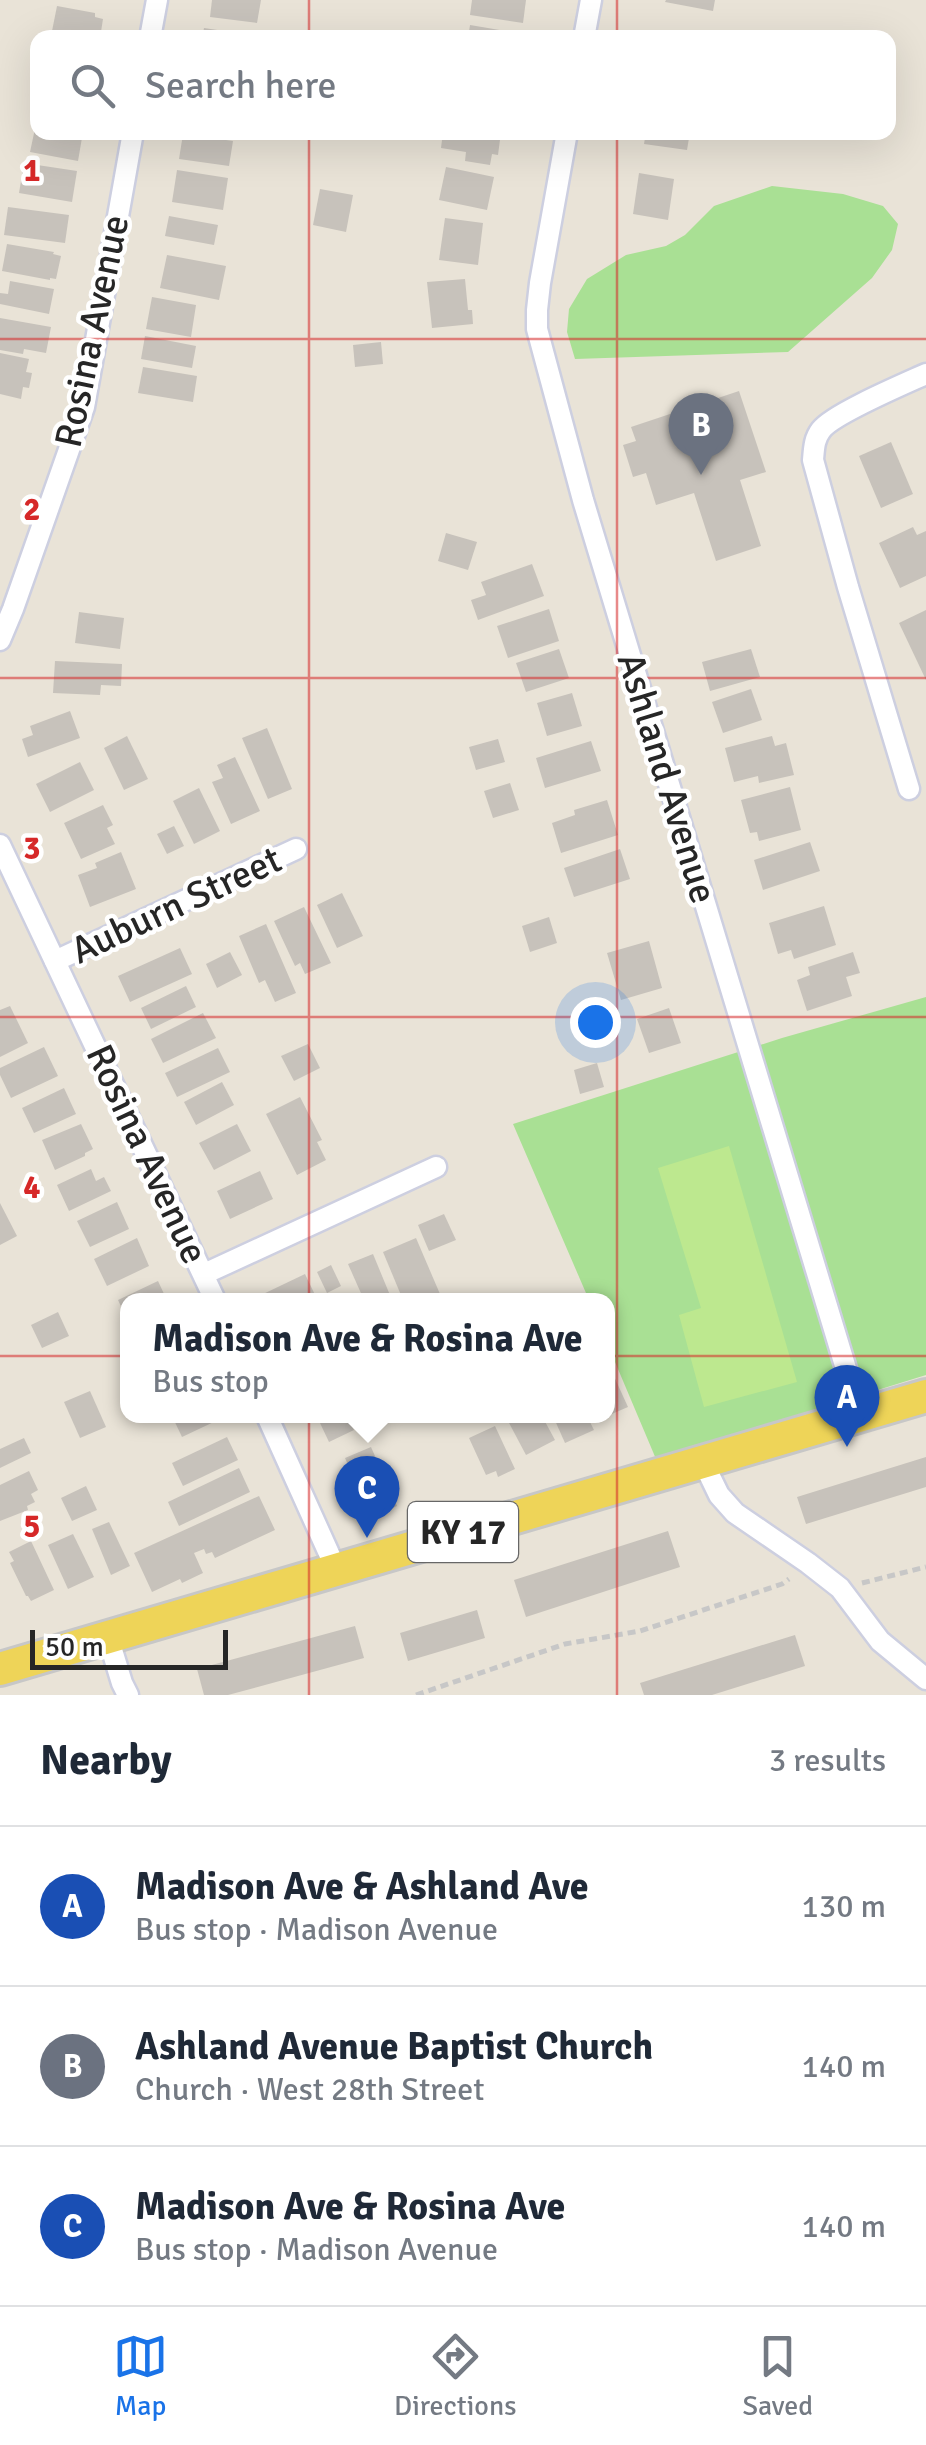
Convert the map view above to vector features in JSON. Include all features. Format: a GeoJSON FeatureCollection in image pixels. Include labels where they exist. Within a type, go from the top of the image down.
{"type":"FeatureCollection","features":[{"type":"Feature","properties":{"kind":"main road","name":"KY 17"},"geometry":{"type":"LineString","coordinates":[[0,1669],[926,1396]]}},
{"type":"Feature","properties":{"kind":"street"},"geometry":{"type":"LineString","coordinates":[[151,30],[157,0]]}},
{"type":"Feature","properties":{"kind":"street"},"geometry":{"type":"LineString","coordinates":[[585,30],[591,0]]}},
{"type":"Feature","properties":{"kind":"street","name":"Rosina Avenue"},"geometry":{"type":"LineString","coordinates":[[0,640],[84,406],[132,140]]}},
{"type":"Feature","properties":{"kind":"street","name":"Ashland Avenue"},"geometry":{"type":"LineString","coordinates":[[566,140],[540,282],[537,329],[583,500],[860,1415]]}},
{"type":"Feature","properties":{"kind":"street"},"geometry":{"type":"LineString","coordinates":[[908,789],[848,587],[814,460],[814,446],[822,429],[836,418],[926,374]]}},
{"type":"Feature","properties":{"kind":"street","name":"Rosina Avenue"},"geometry":{"type":"LineString","coordinates":[[0,846],[213,1293]]}},
{"type":"Feature","properties":{"kind":"street","name":"Auburn Street"},"geometry":{"type":"LineString","coordinates":[[56,961],[296,850]]}},
{"type":"Feature","properties":{"kind":"street"},"geometry":{"type":"LineString","coordinates":[[204,1274],[436,1168]]}},
{"type":"Feature","properties":{"kind":"street"},"geometry":{"type":"LineString","coordinates":[[270,1423],[336,1569]]}},
{"type":"Feature","properties":{"kind":"street"},"geometry":{"type":"LineString","coordinates":[[703,1462],[719,1496],[735,1513],[840,1588],[880,1641],[926,1679]]}},
{"type":"Feature","properties":{"kind":"street"},"geometry":{"type":"LineString","coordinates":[[108,1637],[128,1695]]}},
{"type":"Feature","properties":{"kind":"path"},"geometry":{"type":"LineString","coordinates":[[416,1695],[564,1644],[640,1632],[782,1584],[808,1563]]}},
{"type":"Feature","properties":{"kind":"path"},"geometry":{"type":"LineString","coordinates":[[840,1588],[926,1567]]}},
{"type":"Feature","properties":{"kind":"green space"},"geometry":{"type":"Polygon","coordinates":[[[772,186],[843,194],[883,206],[898,224],[892,250],[872,278],[788,352],[575,359],[567,332],[569,309],[587,279],[626,255],[666,246],[685,235],[714,206],[772,186]]]}},
{"type":"Feature","properties":{"kind":"green space"},"geometry":{"type":"Polygon","coordinates":[[[926,997],[926,1375],[656,1459],[615,1362],[615,1293],[586,1293],[513,1124],[782,1038],[926,997]]]}},
{"type":"Feature","properties":{"kind":"green space"},"geometry":{"type":"Polygon","coordinates":[[[729,1146],[797,1382],[704,1407],[679,1315],[701,1308],[658,1168],[729,1146]]]}},
{"type":"Feature","properties":{"kind":"building"},"geometry":{"type":"Polygon","coordinates":[[[212,0],[261,0],[257,23],[210,17],[212,0]]]}},
{"type":"Feature","properties":{"kind":"building"},"geometry":{"type":"Polygon","coordinates":[[[472,0],[526,0],[523,23],[470,15],[472,0]]]}},
{"type":"Feature","properties":{"kind":"building"},"geometry":{"type":"Polygon","coordinates":[[[666,0],[715,0],[713,11],[666,0]]]}},
{"type":"Feature","properties":{"kind":"building"},"geometry":{"type":"Polygon","coordinates":[[[57,6],[95,13],[95,17],[103,19],[101,30],[52,30],[57,6]]]}},
{"type":"Feature","properties":{"kind":"building"},"geometry":{"type":"Polygon","coordinates":[[[470,25],[500,30],[469,30],[470,25]]]}},
{"type":"Feature","properties":{"kind":"building"},"geometry":{"type":"Polygon","coordinates":[[[33,140],[82,140],[78,161],[30,152],[33,140]]]}},
{"type":"Feature","properties":{"kind":"building"},"geometry":{"type":"Polygon","coordinates":[[[182,140],[233,141],[229,166],[179,159],[182,140]]]}},
{"type":"Feature","properties":{"kind":"building"},"geometry":{"type":"Polygon","coordinates":[[[442,140],[500,140],[498,155],[492,154],[490,165],[465,161],[466,152],[441,148],[442,140]]]}},
{"type":"Feature","properties":{"kind":"building"},"geometry":{"type":"Polygon","coordinates":[[[645,140],[689,140],[687,150],[644,144],[645,140]]]}},
{"type":"Feature","properties":{"kind":"building"},"geometry":{"type":"Polygon","coordinates":[[[24,163],[77,171],[72,202],[19,193],[24,163]]]}},
{"type":"Feature","properties":{"kind":"building"},"geometry":{"type":"Polygon","coordinates":[[[446,167],[494,177],[487,210],[439,200],[446,167]]]}},
{"type":"Feature","properties":{"kind":"building"},"geometry":{"type":"Polygon","coordinates":[[[177,170],[228,178],[223,210],[172,202],[177,170]]]}},
{"type":"Feature","properties":{"kind":"building"},"geometry":{"type":"Polygon","coordinates":[[[639,173],[674,179],[668,220],[633,214],[639,173]]]}},
{"type":"Feature","properties":{"kind":"building"},"geometry":{"type":"Polygon","coordinates":[[[320,189],[353,195],[346,232],[313,225],[320,189]]]}},
{"type":"Feature","properties":{"kind":"building"},"geometry":{"type":"Polygon","coordinates":[[[8,207],[69,215],[65,243],[4,235],[8,207]]]}},
{"type":"Feature","properties":{"kind":"building"},"geometry":{"type":"Polygon","coordinates":[[[169,216],[218,225],[214,245],[165,236],[169,216]]]}},
{"type":"Feature","properties":{"kind":"building"},"geometry":{"type":"Polygon","coordinates":[[[445,218],[483,223],[478,265],[439,260],[445,218]]]}},
{"type":"Feature","properties":{"kind":"building"},"geometry":{"type":"Polygon","coordinates":[[[7,244],[61,256],[56,279],[2,271],[7,244]]]}},
{"type":"Feature","properties":{"kind":"building"},"geometry":{"type":"Polygon","coordinates":[[[167,255],[226,266],[219,300],[160,288],[167,255]]]}},
{"type":"Feature","properties":{"kind":"building"},"geometry":{"type":"Polygon","coordinates":[[[465,279],[473,324],[432,328],[427,282],[465,279]]]}},
{"type":"Feature","properties":{"kind":"building"},"geometry":{"type":"Polygon","coordinates":[[[10,281],[54,289],[49,314],[0,304],[0,293],[8,294],[10,281]]]}},
{"type":"Feature","properties":{"kind":"building"},"geometry":{"type":"Polygon","coordinates":[[[152,297],[196,305],[191,337],[146,329],[152,297]]]}},
{"type":"Feature","properties":{"kind":"building"},"geometry":{"type":"Polygon","coordinates":[[[0,318],[51,327],[46,353],[0,350],[0,318]]]}},
{"type":"Feature","properties":{"kind":"building"},"geometry":{"type":"Polygon","coordinates":[[[145,336],[196,346],[192,368],[141,359],[145,336]]]}},
{"type":"Feature","properties":{"kind":"building"},"geometry":{"type":"Polygon","coordinates":[[[381,342],[383,364],[355,367],[353,345],[381,342]]]}},
{"type":"Feature","properties":{"kind":"building"},"geometry":{"type":"Polygon","coordinates":[[[0,353],[29,359],[29,388],[23,387],[21,399],[0,394],[0,353]]]}},
{"type":"Feature","properties":{"kind":"building"},"geometry":{"type":"Polygon","coordinates":[[[143,367],[197,376],[193,402],[138,393],[143,367]]]}},
{"type":"Feature","properties":{"kind":"building"},"geometry":{"type":"Polygon","coordinates":[[[739,391],[766,472],[740,480],[761,546],[716,561],[694,493],[656,505],[646,473],[633,477],[623,445],[636,441],[631,427],[739,391]]]}},
{"type":"Feature","properties":{"kind":"building"},"geometry":{"type":"Polygon","coordinates":[[[891,442],[913,494],[881,508],[859,456],[891,442]]]}},
{"type":"Feature","properties":{"kind":"building"},"geometry":{"type":"Polygon","coordinates":[[[913,527],[917,535],[926,531],[926,576],[900,588],[879,543],[913,527]]]}},
{"type":"Feature","properties":{"kind":"building"},"geometry":{"type":"Polygon","coordinates":[[[446,533],[477,542],[468,570],[438,561],[446,533]]]}},
{"type":"Feature","properties":{"kind":"building"},"geometry":{"type":"Polygon","coordinates":[[[532,564],[544,596],[478,620],[471,600],[486,595],[481,582],[532,564]]]}},
{"type":"Feature","properties":{"kind":"building"},"geometry":{"type":"Polygon","coordinates":[[[549,609],[559,641],[508,658],[497,626],[549,609]]]}},
{"type":"Feature","properties":{"kind":"building"},"geometry":{"type":"Polygon","coordinates":[[[926,610],[926,680],[899,623],[926,610]]]}},
{"type":"Feature","properties":{"kind":"building"},"geometry":{"type":"Polygon","coordinates":[[[79,612],[124,618],[120,649],[75,643],[79,612]]]}},
{"type":"Feature","properties":{"kind":"building"},"geometry":{"type":"Polygon","coordinates":[[[559,649],[569,678],[526,692],[516,663],[559,649]]]}},
{"type":"Feature","properties":{"kind":"building"},"geometry":{"type":"Polygon","coordinates":[[[751,649],[760,677],[710,691],[702,662],[751,649]]]}},
{"type":"Feature","properties":{"kind":"building"},"geometry":{"type":"Polygon","coordinates":[[[55,661],[122,664],[121,686],[101,685],[100,695],[53,693],[55,661]]]}},
{"type":"Feature","properties":{"kind":"building"},"geometry":{"type":"Polygon","coordinates":[[[751,689],[762,720],[723,733],[712,702],[751,689]]]}},
{"type":"Feature","properties":{"kind":"building"},"geometry":{"type":"Polygon","coordinates":[[[572,693],[582,726],[547,736],[537,703],[572,693]]]}},
{"type":"Feature","properties":{"kind":"building"},"geometry":{"type":"Polygon","coordinates":[[[70,711],[80,738],[28,757],[22,739],[33,735],[30,726],[70,711]]]}},
{"type":"Feature","properties":{"kind":"building"},"geometry":{"type":"Polygon","coordinates":[[[267,728],[292,789],[268,799],[242,738],[267,728]]]}},
{"type":"Feature","properties":{"kind":"building"},"geometry":{"type":"Polygon","coordinates":[[[127,736],[148,779],[124,790],[104,748],[127,736]]]}},
{"type":"Feature","properties":{"kind":"building"},"geometry":{"type":"Polygon","coordinates":[[[772,736],[775,746],[786,743],[794,775],[759,783],[758,776],[734,782],[725,748],[772,736]]]}},
{"type":"Feature","properties":{"kind":"building"},"geometry":{"type":"Polygon","coordinates":[[[498,739],[505,762],[476,770],[469,747],[498,739]]]}},
{"type":"Feature","properties":{"kind":"building"},"geometry":{"type":"Polygon","coordinates":[[[591,741],[601,771],[545,788],[536,758],[591,741]]]}},
{"type":"Feature","properties":{"kind":"building"},"geometry":{"type":"Polygon","coordinates":[[[235,757],[260,811],[231,824],[212,782],[223,778],[217,765],[235,757]]]}},
{"type":"Feature","properties":{"kind":"building"},"geometry":{"type":"Polygon","coordinates":[[[80,762],[94,790],[50,812],[36,784],[80,762]]]}},
{"type":"Feature","properties":{"kind":"building"},"geometry":{"type":"Polygon","coordinates":[[[510,783],[519,810],[493,818],[484,791],[510,783]]]}},
{"type":"Feature","properties":{"kind":"building"},"geometry":{"type":"Polygon","coordinates":[[[790,787],[801,830],[759,841],[757,832],[750,833],[741,800],[790,787]]]}},
{"type":"Feature","properties":{"kind":"building"},"geometry":{"type":"Polygon","coordinates":[[[199,788],[220,831],[194,844],[173,801],[199,788]]]}},
{"type":"Feature","properties":{"kind":"building"},"geometry":{"type":"Polygon","coordinates":[[[607,800],[618,835],[561,853],[552,823],[575,815],[574,810],[607,800]]]}},
{"type":"Feature","properties":{"kind":"building"},"geometry":{"type":"Polygon","coordinates":[[[103,805],[113,825],[107,828],[115,844],[81,859],[64,823],[103,805]]]}},
{"type":"Feature","properties":{"kind":"building"},"geometry":{"type":"Polygon","coordinates":[[[174,826],[184,846],[167,854],[157,834],[174,826]]]}},
{"type":"Feature","properties":{"kind":"building"},"geometry":{"type":"Polygon","coordinates":[[[810,842],[820,871],[763,890],[754,860],[810,842]]]}},
{"type":"Feature","properties":{"kind":"building"},"geometry":{"type":"Polygon","coordinates":[[[620,849],[630,879],[574,897],[564,868],[620,849]]]}},
{"type":"Feature","properties":{"kind":"building"},"geometry":{"type":"Polygon","coordinates":[[[121,852],[136,889],[90,907],[78,875],[121,852]]]}},
{"type":"Feature","properties":{"kind":"building"},"geometry":{"type":"Polygon","coordinates":[[[342,893],[363,936],[337,948],[317,905],[342,893]]]}},
{"type":"Feature","properties":{"kind":"building"},"geometry":{"type":"Polygon","coordinates":[[[824,906],[836,945],[794,959],[791,950],[778,954],[769,923],[824,906]]]}},
{"type":"Feature","properties":{"kind":"building"},"geometry":{"type":"Polygon","coordinates":[[[304,907],[331,963],[305,974],[300,963],[295,966],[274,921],[304,907]]]}},
{"type":"Feature","properties":{"kind":"building"},"geometry":{"type":"Polygon","coordinates":[[[549,917],[557,943],[530,952],[522,926],[549,917]]]}},
{"type":"Feature","properties":{"kind":"building"},"geometry":{"type":"Polygon","coordinates":[[[266,924],[296,993],[275,1002],[265,980],[259,983],[239,936],[266,924]]]}},
{"type":"Feature","properties":{"kind":"building"},"geometry":{"type":"Polygon","coordinates":[[[649,941],[662,988],[621,1000],[607,953],[649,941]]]}},
{"type":"Feature","properties":{"kind":"building"},"geometry":{"type":"Polygon","coordinates":[[[180,948],[192,974],[130,1002],[118,976],[180,948]]]}},
{"type":"Feature","properties":{"kind":"building"},"geometry":{"type":"Polygon","coordinates":[[[230,952],[242,975],[217,988],[206,964],[230,952]]]}},
{"type":"Feature","properties":{"kind":"building"},"geometry":{"type":"Polygon","coordinates":[[[853,952],[860,973],[846,977],[852,996],[807,1011],[797,980],[810,975],[808,967],[853,952]]]}},
{"type":"Feature","properties":{"kind":"building"},"geometry":{"type":"Polygon","coordinates":[[[186,986],[196,1007],[151,1029],[141,1008],[186,986]]]}},
{"type":"Feature","properties":{"kind":"building"},"geometry":{"type":"Polygon","coordinates":[[[10,1006],[28,1043],[0,1057],[0,1010],[10,1006]]]}},
{"type":"Feature","properties":{"kind":"building"},"geometry":{"type":"Polygon","coordinates":[[[669,1008],[681,1043],[649,1053],[637,1019],[669,1008]]]}},
{"type":"Feature","properties":{"kind":"building"},"geometry":{"type":"Polygon","coordinates":[[[203,1013],[216,1038],[163,1063],[151,1039],[203,1013]]]}},
{"type":"Feature","properties":{"kind":"building"},"geometry":{"type":"Polygon","coordinates":[[[308,1044],[320,1068],[294,1081],[281,1056],[308,1044]]]}},
{"type":"Feature","properties":{"kind":"building"},"geometry":{"type":"Polygon","coordinates":[[[44,1047],[58,1076],[11,1098],[0,1068],[44,1047]]]}},
{"type":"Feature","properties":{"kind":"building"},"geometry":{"type":"Polygon","coordinates":[[[218,1048],[230,1072],[177,1097],[165,1073],[218,1048]]]}},
{"type":"Feature","properties":{"kind":"building"},"geometry":{"type":"Polygon","coordinates":[[[597,1063],[604,1087],[580,1094],[574,1070],[597,1063]]]}},
{"type":"Feature","properties":{"kind":"building"},"geometry":{"type":"Polygon","coordinates":[[[222,1082],[234,1105],[196,1125],[184,1102],[222,1082]]]}},
{"type":"Feature","properties":{"kind":"building"},"geometry":{"type":"Polygon","coordinates":[[[64,1088],[76,1114],[34,1133],[22,1108],[64,1088]]]}},
{"type":"Feature","properties":{"kind":"building"},"geometry":{"type":"Polygon","coordinates":[[[300,1097],[322,1140],[317,1142],[326,1160],[297,1175],[266,1114],[300,1097]]]}},
{"type":"Feature","properties":{"kind":"building"},"geometry":{"type":"Polygon","coordinates":[[[81,1124],[93,1149],[55,1170],[42,1140],[81,1124]]]}},
{"type":"Feature","properties":{"kind":"building"},"geometry":{"type":"Polygon","coordinates":[[[237,1124],[251,1151],[214,1170],[199,1143],[237,1124]]]}},
{"type":"Feature","properties":{"kind":"building"},"geometry":{"type":"Polygon","coordinates":[[[91,1169],[96,1181],[104,1177],[111,1191],[69,1211],[57,1185],[91,1169]]]}},
{"type":"Feature","properties":{"kind":"building"},"geometry":{"type":"Polygon","coordinates":[[[260,1171],[273,1199],[230,1219],[217,1191],[260,1171]]]}},
{"type":"Feature","properties":{"kind":"building"},"geometry":{"type":"Polygon","coordinates":[[[117,1202],[129,1229],[90,1247],[77,1221],[117,1202]]]}},
{"type":"Feature","properties":{"kind":"building"},"geometry":{"type":"Polygon","coordinates":[[[0,1203],[17,1236],[0,1245],[0,1203]]]}},
{"type":"Feature","properties":{"kind":"building"},"geometry":{"type":"Polygon","coordinates":[[[444,1214],[456,1240],[429,1251],[418,1225],[444,1214]]]}},
{"type":"Feature","properties":{"kind":"building"},"geometry":{"type":"Polygon","coordinates":[[[137,1238],[149,1266],[107,1286],[94,1259],[137,1238]]]}},
{"type":"Feature","properties":{"kind":"building"},"geometry":{"type":"Polygon","coordinates":[[[416,1238],[440,1293],[400,1293],[383,1252],[416,1238]]]}},
{"type":"Feature","properties":{"kind":"building"},"geometry":{"type":"Polygon","coordinates":[[[373,1254],[389,1293],[361,1293],[348,1264],[373,1254]]]}},
{"type":"Feature","properties":{"kind":"building"},"geometry":{"type":"Polygon","coordinates":[[[331,1265],[341,1286],[327,1293],[317,1272],[331,1265]]]}},
{"type":"Feature","properties":{"kind":"building"},"geometry":{"type":"Polygon","coordinates":[[[305,1274],[314,1293],[265,1293],[305,1274]]]}},
{"type":"Feature","properties":{"kind":"building"},"geometry":{"type":"Polygon","coordinates":[[[158,1281],[164,1293],[133,1293],[158,1281]]]}},
{"type":"Feature","properties":{"kind":"building"},"geometry":{"type":"Polygon","coordinates":[[[58,1312],[69,1336],[42,1348],[31,1325],[58,1312]]]}},
{"type":"Feature","properties":{"kind":"building"},"geometry":{"type":"Polygon","coordinates":[[[615,1379],[628,1407],[615,1413],[615,1379]]]}},
{"type":"Feature","properties":{"kind":"building"},"geometry":{"type":"Polygon","coordinates":[[[90,1391],[106,1427],[80,1438],[64,1402],[90,1391]]]}},
{"type":"Feature","properties":{"kind":"building"},"geometry":{"type":"Polygon","coordinates":[[[175,1423],[212,1423],[182,1437],[175,1423]]]}},
{"type":"Feature","properties":{"kind":"building"},"geometry":{"type":"Polygon","coordinates":[[[320,1423],[350,1423],[354,1430],[329,1442],[320,1423]]]}},
{"type":"Feature","properties":{"kind":"building"},"geometry":{"type":"Polygon","coordinates":[[[509,1423],[546,1423],[555,1440],[526,1455],[509,1423]]]}},
{"type":"Feature","properties":{"kind":"building"},"geometry":{"type":"Polygon","coordinates":[[[556,1423],[590,1423],[594,1430],[565,1443],[556,1423]]]}},
{"type":"Feature","properties":{"kind":"building"},"geometry":{"type":"Polygon","coordinates":[[[495,1426],[515,1469],[498,1477],[496,1471],[486,1475],[469,1438],[495,1426]]]}},
{"type":"Feature","properties":{"kind":"building"},"geometry":{"type":"Polygon","coordinates":[[[227,1437],[238,1460],[183,1486],[172,1463],[227,1437]]]}},
{"type":"Feature","properties":{"kind":"building"},"geometry":{"type":"Polygon","coordinates":[[[24,1438],[31,1453],[0,1468],[0,1449],[24,1438]]]}},
{"type":"Feature","properties":{"kind":"building"},"geometry":{"type":"Polygon","coordinates":[[[371,1447],[397,1506],[385,1511],[382,1504],[368,1511],[345,1458],[371,1447]]]}},
{"type":"Feature","properties":{"kind":"building"},"geometry":{"type":"Polygon","coordinates":[[[926,1457],[926,1487],[806,1524],[797,1497],[926,1457]]]}},
{"type":"Feature","properties":{"kind":"building"},"geometry":{"type":"Polygon","coordinates":[[[239,1468],[250,1492],[179,1526],[168,1502],[239,1468]]]}},
{"type":"Feature","properties":{"kind":"building"},"geometry":{"type":"Polygon","coordinates":[[[29,1471],[38,1490],[31,1494],[35,1502],[27,1506],[28,1510],[0,1521],[0,1485],[29,1471]]]}},
{"type":"Feature","properties":{"kind":"building"},"geometry":{"type":"Polygon","coordinates":[[[86,1486],[97,1510],[72,1521],[61,1498],[86,1486]]]}},
{"type":"Feature","properties":{"kind":"building"},"geometry":{"type":"Polygon","coordinates":[[[259,1496],[275,1530],[215,1558],[204,1549],[194,1553],[203,1573],[152,1592],[134,1553],[259,1496]]]}},
{"type":"Feature","properties":{"kind":"building"},"geometry":{"type":"Polygon","coordinates":[[[109,1522],[130,1566],[111,1575],[92,1529],[109,1522]]]}},
{"type":"Feature","properties":{"kind":"building"},"geometry":{"type":"Polygon","coordinates":[[[668,1531],[680,1567],[526,1617],[514,1580],[668,1531]]]}},
{"type":"Feature","properties":{"kind":"building"},"geometry":{"type":"Polygon","coordinates":[[[73,1534],[94,1577],[68,1589],[48,1545],[73,1534]]]}},
{"type":"Feature","properties":{"kind":"building"},"geometry":{"type":"Polygon","coordinates":[[[31,1541],[54,1590],[31,1601],[10,1563],[14,1561],[9,1552],[31,1541]]]}},
{"type":"Feature","properties":{"kind":"building"},"geometry":{"type":"Polygon","coordinates":[[[477,1610],[485,1638],[408,1661],[400,1633],[477,1610]]]}},
{"type":"Feature","properties":{"kind":"building"},"geometry":{"type":"Polygon","coordinates":[[[355,1626],[364,1658],[228,1695],[204,1695],[197,1669],[355,1626]]]}},
{"type":"Feature","properties":{"kind":"building"},"geometry":{"type":"Polygon","coordinates":[[[795,1635],[805,1666],[712,1695],[644,1695],[640,1683],[795,1635]]]}},
{"type":"Feature","properties":{"kind":"place","name":"Ashland Avenue Baptist Church"},"geometry":{"type":"Point","coordinates":[701,475]}},
{"type":"Feature","properties":{"kind":"place","name":"Madison Ave & Ashland Ave"},"geometry":{"type":"Point","coordinates":[847,1447]}},
{"type":"Feature","properties":{"kind":"place","name":"Madison Ave & Rosina Ave"},"geometry":{"type":"Point","coordinates":[367,1538]}}]}
